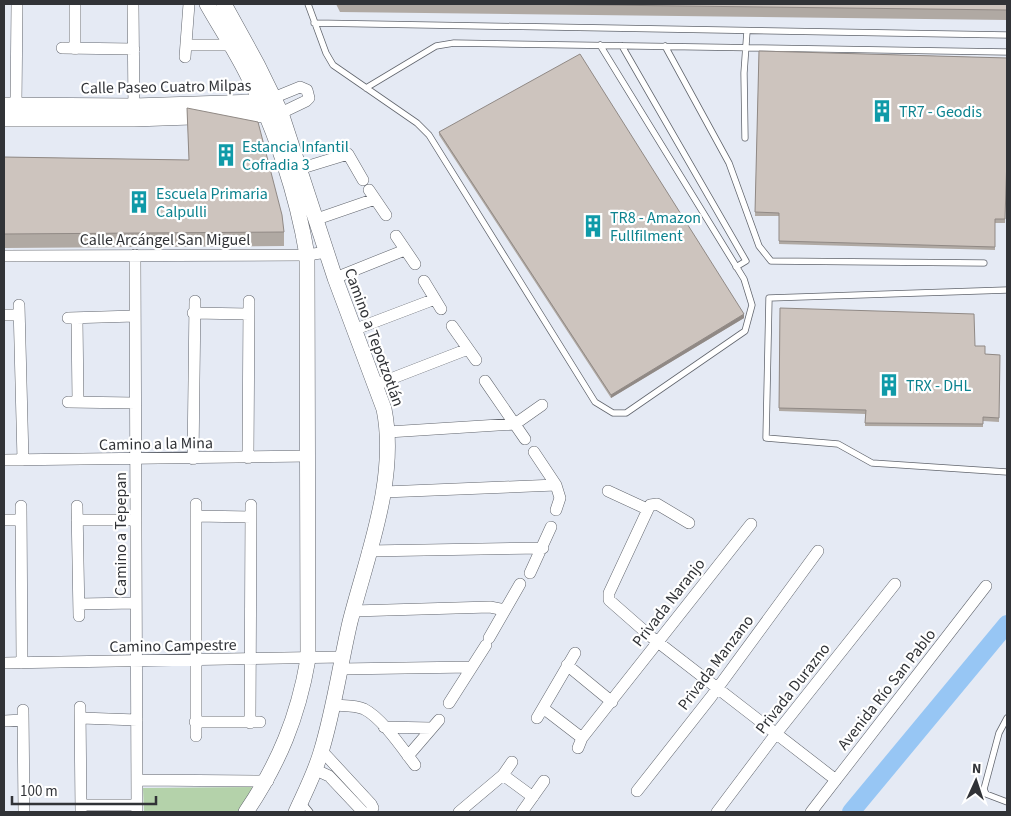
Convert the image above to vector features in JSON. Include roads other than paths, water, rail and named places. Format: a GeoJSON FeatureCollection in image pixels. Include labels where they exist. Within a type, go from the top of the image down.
{"type":"FeatureCollection","features":[{"type":"Feature","properties":{"kind":"main road","name":"Camino a Tepotzotlán"},"geometry":{"type":"LineString","coordinates":[[207,4],[230,45],[270,107],[299,170],[317,219],[335,278],[356,329],[384,409],[388,432],[384,492],[353,611],[322,751],[303,809]]}},
{"type":"Feature","properties":{"kind":"main road","name":"Camino a Tepotzotlán"},"geometry":{"type":"LineString","coordinates":[[224,4],[257,64],[302,228],[307,255],[309,456],[308,659],[292,725],[268,780],[246,812]]}},
{"type":"Feature","properties":{"kind":"main road","name":"Calle Paseo Cuatro Milpas"},"geometry":{"type":"LineString","coordinates":[[10,105],[134,113]]}},
{"type":"Feature","properties":{"kind":"main road","name":"Calle Paseo Cuatro Milpas"},"geometry":{"type":"LineString","coordinates":[[4,119],[270,107]]}},
{"type":"Feature","properties":{"kind":"street"},"geometry":{"type":"LineString","coordinates":[[10,105],[16,4]]}},
{"type":"Feature","properties":{"kind":"street"},"geometry":{"type":"LineString","coordinates":[[75,4],[75,49]]}},
{"type":"Feature","properties":{"kind":"street"},"geometry":{"type":"LineString","coordinates":[[133,4],[134,113]]}},
{"type":"Feature","properties":{"kind":"street"},"geometry":{"type":"LineString","coordinates":[[185,57],[189,4]]}},
{"type":"Feature","properties":{"kind":"street"},"geometry":{"type":"LineString","coordinates":[[186,45],[230,45]]}},
{"type":"Feature","properties":{"kind":"street"},"geometry":{"type":"LineString","coordinates":[[62,48],[134,49]]}},
{"type":"Feature","properties":{"kind":"street"},"geometry":{"type":"LineString","coordinates":[[299,170],[348,154],[386,215]]}},
{"type":"Feature","properties":{"kind":"street"},"geometry":{"type":"LineString","coordinates":[[317,219],[369,189]]}},
{"type":"Feature","properties":{"kind":"street"},"geometry":{"type":"LineString","coordinates":[[396,236],[415,264]]}},
{"type":"Feature","properties":{"kind":"street"},"geometry":{"type":"LineString","coordinates":[[335,278],[405,250]]}},
{"type":"Feature","properties":{"kind":"street","name":"Calle Arcángel San Miguel"},"geometry":{"type":"LineString","coordinates":[[4,256],[307,255],[327,252]]}},
{"type":"Feature","properties":{"kind":"street","name":"Camino a Tepepan"},"geometry":{"type":"LineString","coordinates":[[135,255],[137,809]]}},
{"type":"Feature","properties":{"kind":"street"},"geometry":{"type":"LineString","coordinates":[[356,329],[438,304],[424,281]]}},
{"type":"Feature","properties":{"kind":"street"},"geometry":{"type":"LineString","coordinates":[[193,459],[193,313],[195,301]]}},
{"type":"Feature","properties":{"kind":"street"},"geometry":{"type":"LineString","coordinates":[[248,458],[249,301]]}},
{"type":"Feature","properties":{"kind":"street"},"geometry":{"type":"LineString","coordinates":[[4,315],[19,310],[23,460]]}},
{"type":"Feature","properties":{"kind":"street"},"geometry":{"type":"LineString","coordinates":[[193,313],[249,314]]}},
{"type":"Feature","properties":{"kind":"street"},"geometry":{"type":"LineString","coordinates":[[134,316],[73,318],[73,402],[135,403]]}},
{"type":"Feature","properties":{"kind":"street"},"geometry":{"type":"LineString","coordinates":[[452,326],[476,360]]}},
{"type":"Feature","properties":{"kind":"street"},"geometry":{"type":"LineString","coordinates":[[375,385],[468,349]]}},
{"type":"Feature","properties":{"kind":"street"},"geometry":{"type":"LineString","coordinates":[[485,381],[525,439]]}},
{"type":"Feature","properties":{"kind":"street"},"geometry":{"type":"LineString","coordinates":[[388,432],[515,424],[542,405]]}},
{"type":"Feature","properties":{"kind":"street"},"geometry":{"type":"LineString","coordinates":[[534,452],[556,485],[560,498],[556,510]]}},
{"type":"Feature","properties":{"kind":"street","name":"Camino a la Mina"},"geometry":{"type":"LineString","coordinates":[[4,460],[136,460],[309,456]]}},
{"type":"Feature","properties":{"kind":"street"},"geometry":{"type":"LineString","coordinates":[[384,492],[556,485]]}},
{"type":"Feature","properties":{"kind":"street"},"geometry":{"type":"LineString","coordinates":[[608,491],[648,507],[657,504],[689,523]]}},
{"type":"Feature","properties":{"kind":"street"},"geometry":{"type":"LineString","coordinates":[[21,506],[22,663]]}},
{"type":"Feature","properties":{"kind":"street"},"geometry":{"type":"LineString","coordinates":[[77,506],[79,616]]}},
{"type":"Feature","properties":{"kind":"street"},"geometry":{"type":"LineString","coordinates":[[648,507],[609,593],[609,600],[657,642],[775,735],[836,780]]}},
{"type":"Feature","properties":{"kind":"street"},"geometry":{"type":"LineString","coordinates":[[196,722],[255,722],[251,660],[251,511],[196,510],[195,661],[196,736]]}},
{"type":"Feature","properties":{"kind":"street"},"geometry":{"type":"LineString","coordinates":[[4,520],[21,520]]}},
{"type":"Feature","properties":{"kind":"street"},"geometry":{"type":"LineString","coordinates":[[77,520],[136,520]]}},
{"type":"Feature","properties":{"kind":"street","name":"Privada Naranjo"},"geometry":{"type":"LineString","coordinates":[[543,708],[580,743],[751,524]]}},
{"type":"Feature","properties":{"kind":"street"},"geometry":{"type":"LineString","coordinates":[[530,572],[543,548],[551,527]]}},
{"type":"Feature","properties":{"kind":"street"},"geometry":{"type":"LineString","coordinates":[[368,551],[543,548]]}},
{"type":"Feature","properties":{"kind":"street","name":"Privada Manzano"},"geometry":{"type":"LineString","coordinates":[[637,791],[717,689],[818,551]]}},
{"type":"Feature","properties":{"kind":"street"},"geometry":{"type":"LineString","coordinates":[[449,703],[488,642],[520,584]]}},
{"type":"Feature","properties":{"kind":"street","name":"Privada Durazno"},"geometry":{"type":"LineString","coordinates":[[717,812],[775,735],[895,584]]}},
{"type":"Feature","properties":{"kind":"street","name":"Avenida Río San Pablo"},"geometry":{"type":"LineString","coordinates":[[811,812],[986,586]]}},
{"type":"Feature","properties":{"kind":"street"},"geometry":{"type":"LineString","coordinates":[[79,604],[136,603]]}},
{"type":"Feature","properties":{"kind":"street"},"geometry":{"type":"LineString","coordinates":[[353,611],[490,607],[505,610]]}},
{"type":"Feature","properties":{"kind":"street"},"geometry":{"type":"LineString","coordinates":[[536,718],[575,653]]}},
{"type":"Feature","properties":{"kind":"street","name":"Camino Campestre"},"geometry":{"type":"LineString","coordinates":[[4,663],[308,659],[341,663],[472,668]]}},
{"type":"Feature","properties":{"kind":"street"},"geometry":{"type":"LineString","coordinates":[[567,665],[612,702]]}},
{"type":"Feature","properties":{"kind":"street"},"geometry":{"type":"LineString","coordinates":[[333,705],[363,708],[384,727],[411,760],[435,724],[384,727]]}},
{"type":"Feature","properties":{"kind":"street"},"geometry":{"type":"LineString","coordinates":[[137,720],[80,713],[81,809],[137,809]]}},
{"type":"Feature","properties":{"kind":"street"},"geometry":{"type":"LineString","coordinates":[[4,720],[23,715],[24,812]]}},
{"type":"Feature","properties":{"kind":"street"},"geometry":{"type":"LineString","coordinates":[[322,751],[372,804],[373,808],[370,812]]}},
{"type":"Feature","properties":{"kind":"street"},"geometry":{"type":"LineString","coordinates":[[459,812],[503,775],[512,762]]}},
{"type":"Feature","properties":{"kind":"street"},"geometry":{"type":"LineString","coordinates":[[316,770],[329,776],[363,812]]}},
{"type":"Feature","properties":{"kind":"street"},"geometry":{"type":"LineString","coordinates":[[503,775],[534,797]]}},
{"type":"Feature","properties":{"kind":"street"},"geometry":{"type":"LineString","coordinates":[[138,780],[268,780]]}},
{"type":"Feature","properties":{"kind":"street"},"geometry":{"type":"LineString","coordinates":[[522,812],[544,781]]}},
{"type":"Feature","properties":{"kind":"lane"},"geometry":{"type":"LineString","coordinates":[[308,4],[326,54],[333,65],[417,123],[428,135],[595,402],[614,413],[626,413],[745,331],[752,304],[744,279],[600,45]]}},
{"type":"Feature","properties":{"kind":"lane"},"geometry":{"type":"LineString","coordinates":[[314,23],[1007,35]]}},
{"type":"Feature","properties":{"kind":"lane"},"geometry":{"type":"LineString","coordinates":[[745,138],[747,31]]}},
{"type":"Feature","properties":{"kind":"lane"},"geometry":{"type":"LineString","coordinates":[[366,88],[436,46],[454,42],[1007,52]]}},
{"type":"Feature","properties":{"kind":"lane"},"geometry":{"type":"LineString","coordinates":[[622,46],[746,261],[736,267]]}},
{"type":"Feature","properties":{"kind":"lane"},"geometry":{"type":"LineString","coordinates":[[665,46],[729,163],[759,246],[771,261],[984,263]]}},
{"type":"Feature","properties":{"kind":"lane"},"geometry":{"type":"LineString","coordinates":[[1007,290],[769,298],[766,438],[838,444],[872,462],[1007,472]]}},
{"type":"Feature","properties":{"kind":"lane"},"geometry":{"type":"LineString","coordinates":[[1007,718],[999,733],[984,789],[986,794],[1007,802]]}},
{"type":"Feature","properties":{"kind":"waterway"},"geometry":{"type":"LineString","coordinates":[[851,812],[1007,624]]}},
{"type":"Feature","properties":{"kind":"place","name":"TR7 - Geodis"},"geometry":{"type":"Point","coordinates":[882,111]}},
{"type":"Feature","properties":{"kind":"place","name":"Estancia Infantil Cofradia 3"},"geometry":{"type":"Point","coordinates":[226,155]}},
{"type":"Feature","properties":{"kind":"place","name":"Escuela Primaria Calpulli"},"geometry":{"type":"Point","coordinates":[139,202]}},
{"type":"Feature","properties":{"kind":"place","name":"TR8 - Amazon Fullfilment"},"geometry":{"type":"Point","coordinates":[593,226]}},
{"type":"Feature","properties":{"kind":"place","name":"TRX - DHL"},"geometry":{"type":"Point","coordinates":[889,385]}}]}
